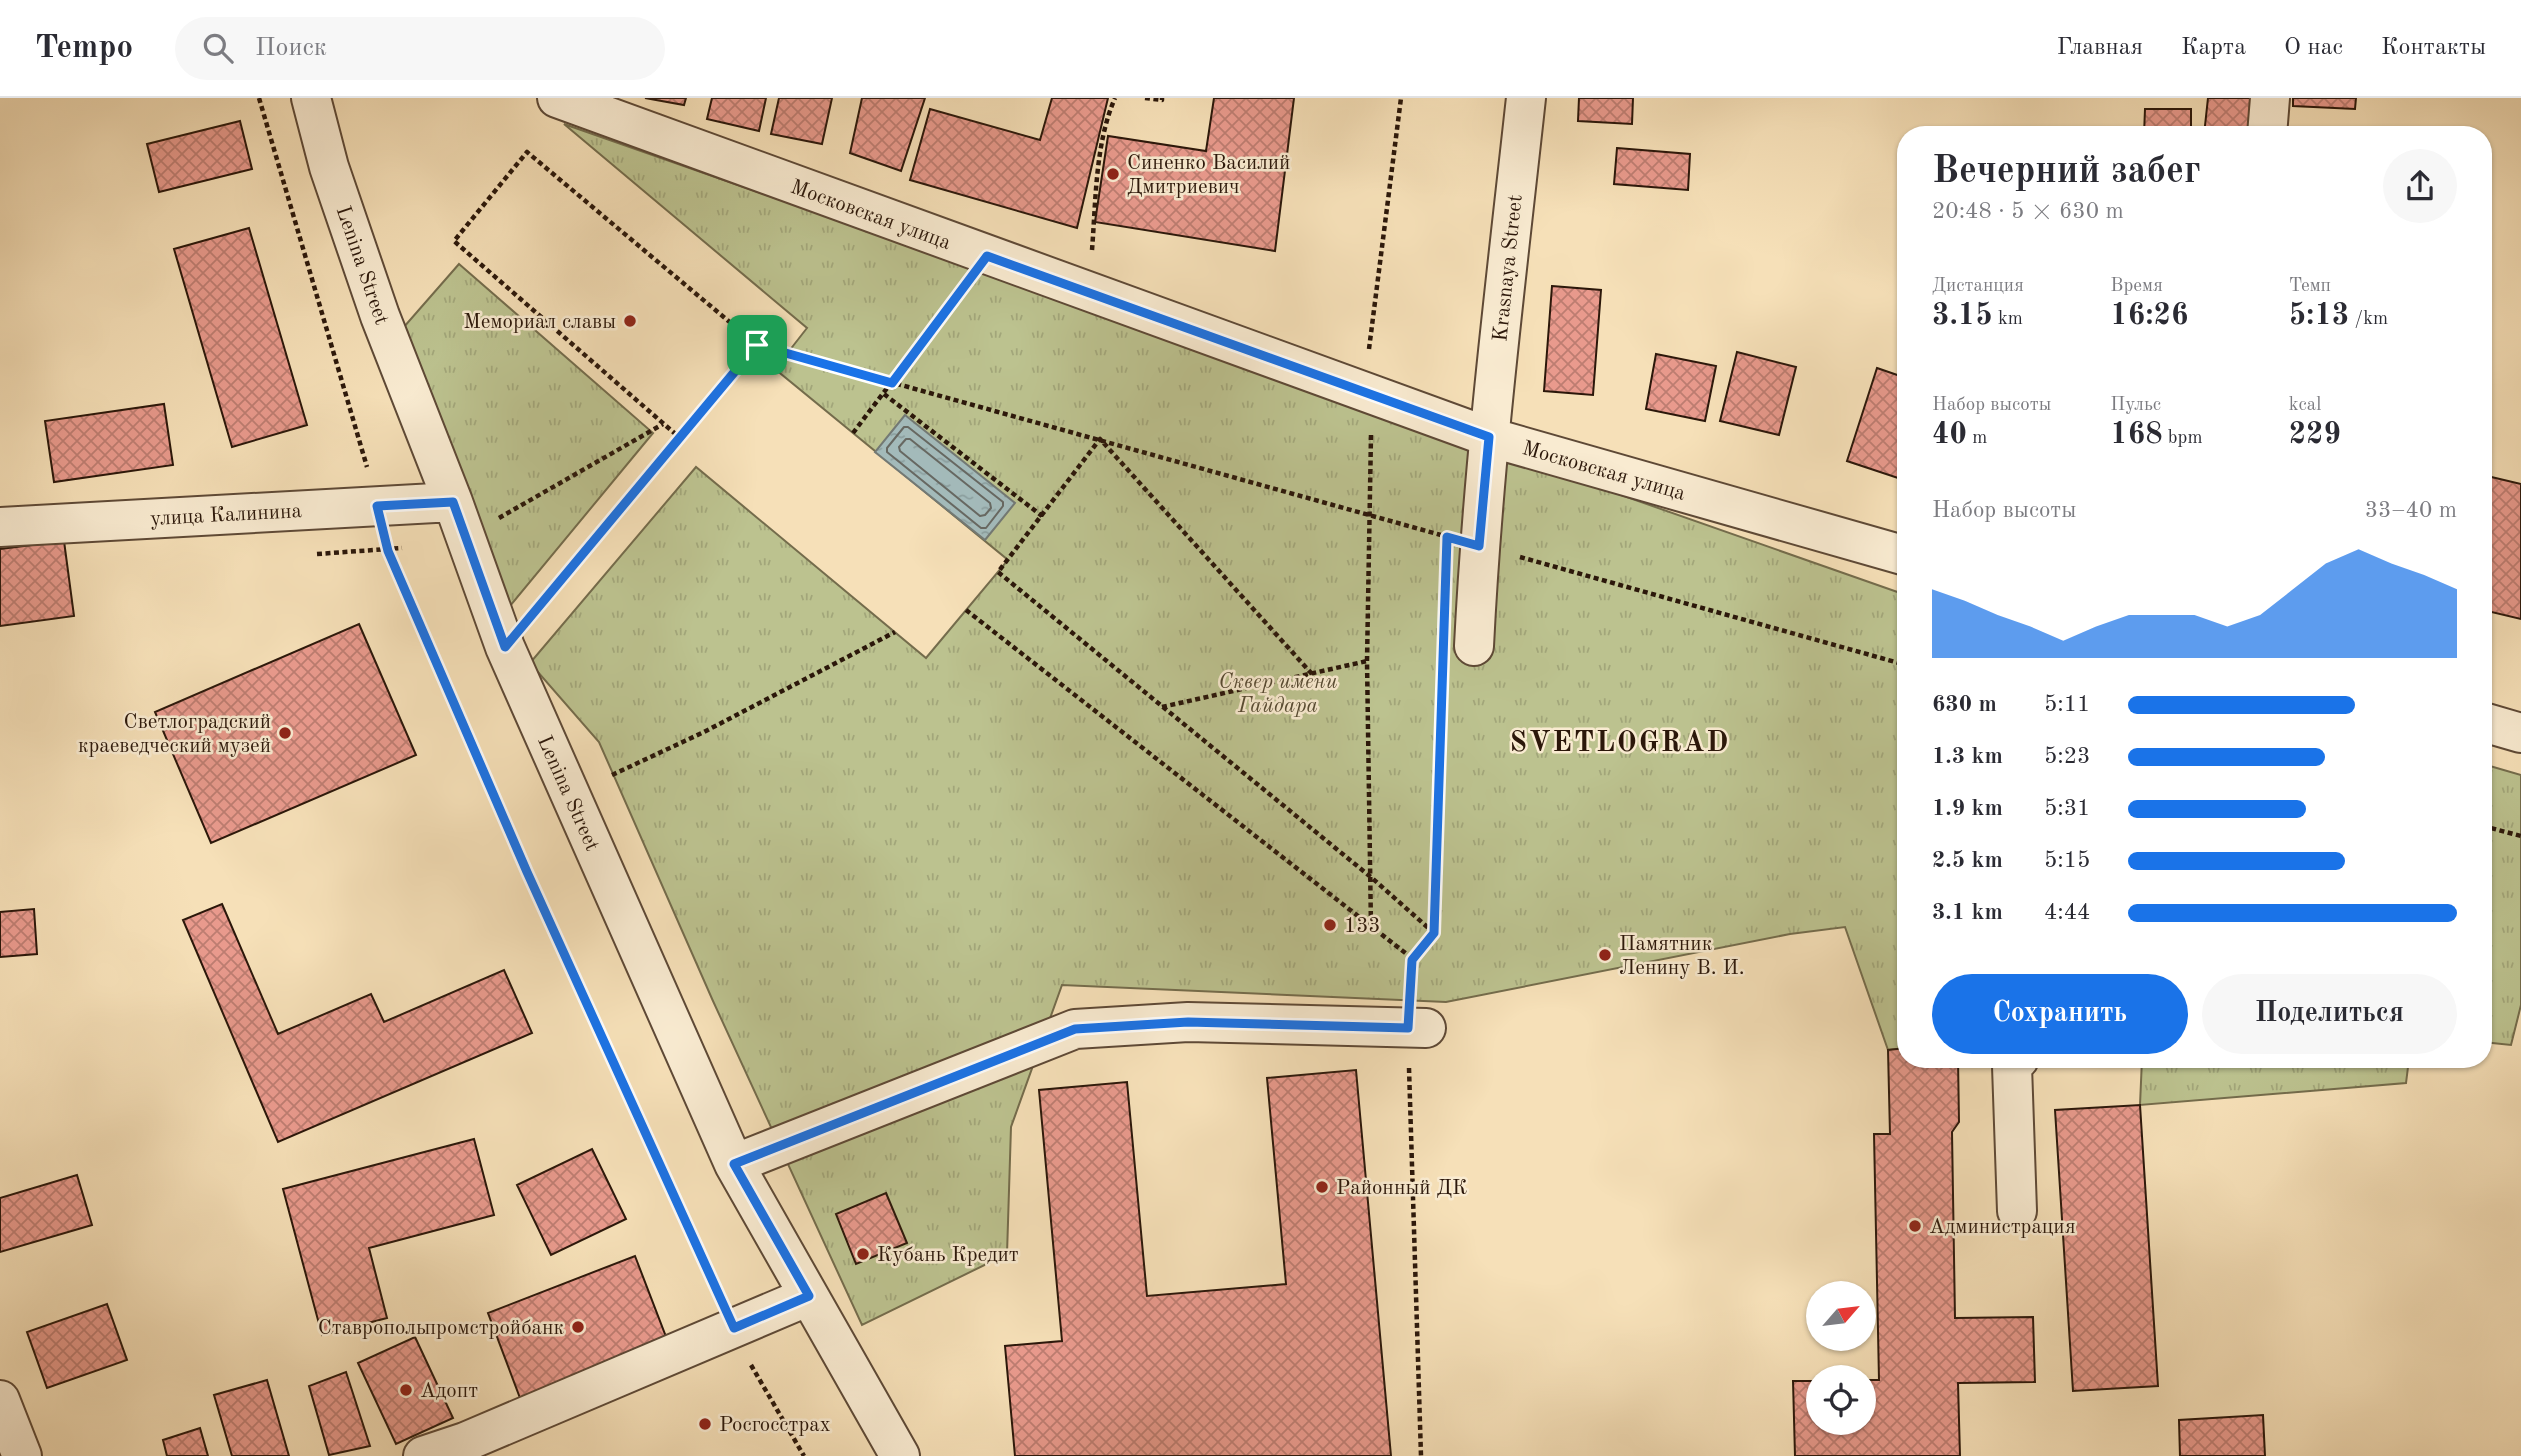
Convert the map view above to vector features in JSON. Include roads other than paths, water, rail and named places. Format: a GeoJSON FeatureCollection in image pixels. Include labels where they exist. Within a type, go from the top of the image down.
{"type":"FeatureCollection","features":[{"type":"Feature","properties":{"kind":"street","name":"Lenina Street"},"geometry":{"type":"LineString","coordinates":[[311,98],[329,167],[380,316],[453,502],[505,647],[734,1164],[900,1456]]}},
{"type":"Feature","properties":{"kind":"street","name":"Московская улица"},"geometry":{"type":"LineString","coordinates":[[557,98],[1489,437],[1897,553]]}},
{"type":"Feature","properties":{"kind":"street","name":"Krasnaya Street"},"geometry":{"type":"LineString","coordinates":[[1459,653],[1479,546],[1526,98]]}},
{"type":"Feature","properties":{"kind":"street"},"geometry":{"type":"LineString","coordinates":[[2268,126],[2270,98]]}},
{"type":"Feature","properties":{"kind":"street","name":"улица Калинина"},"geometry":{"type":"LineString","coordinates":[[0,527],[453,502]]}},
{"type":"Feature","properties":{"kind":"street"},"geometry":{"type":"LineString","coordinates":[[2492,725],[2521,733]]}},
{"type":"Feature","properties":{"kind":"street"},"geometry":{"type":"LineString","coordinates":[[734,1164],[1075,1029],[1188,1022],[1417,1028]]}},
{"type":"Feature","properties":{"kind":"street"},"geometry":{"type":"LineString","coordinates":[[2012,1068],[2017,1211]]}},
{"type":"Feature","properties":{"kind":"street"},"geometry":{"type":"LineString","coordinates":[[423,1456],[465,1442],[809,1296]]}},
{"type":"Feature","properties":{"kind":"street"},"geometry":{"type":"LineString","coordinates":[[0,1400],[22,1456]]}},
{"type":"Feature","properties":{"kind":"water"},"geometry":{"type":"Polygon","coordinates":[[[905,415],[1015,503],[985,540],[875,452],[905,415]]]}},
{"type":"Feature","properties":{"kind":"place","name":"Синенко Василий Дмитриевич"},"geometry":{"type":"Point","coordinates":[1113,174]}},
{"type":"Feature","properties":{"kind":"place","name":"Мемориал славы"},"geometry":{"type":"Point","coordinates":[630,321]}},
{"type":"Feature","properties":{"kind":"place","name":"Светлоградский краеведческий музей"},"geometry":{"type":"Point","coordinates":[285,733]}},
{"type":"Feature","properties":{"kind":"place","name":"133"},"geometry":{"type":"Point","coordinates":[1330,925]}},
{"type":"Feature","properties":{"kind":"place","name":"Памятник Ленину В. И."},"geometry":{"type":"Point","coordinates":[1605,955]}},
{"type":"Feature","properties":{"kind":"place","name":"Районный ДК"},"geometry":{"type":"Point","coordinates":[1322,1187]}},
{"type":"Feature","properties":{"kind":"place","name":"Администрация"},"geometry":{"type":"Point","coordinates":[1915,1226]}},
{"type":"Feature","properties":{"kind":"place","name":"Кубань Кредит"},"geometry":{"type":"Point","coordinates":[863,1254]}},
{"type":"Feature","properties":{"kind":"place","name":"Ставропольпромстройбанк"},"geometry":{"type":"Point","coordinates":[578,1327]}},
{"type":"Feature","properties":{"kind":"place","name":"Адопт"},"geometry":{"type":"Point","coordinates":[406,1390]}},
{"type":"Feature","properties":{"kind":"place","name":"Росгосстрах"},"geometry":{"type":"Point","coordinates":[705,1424]}},
{"type":"Feature","properties":{"kind":"district","name":"SVETLOGRAD"},"geometry":{"type":"Point","coordinates":[1620,741]}},
{"type":"Feature","properties":{"kind":"park label","name":"Сквер имени Гайдара"},"geometry":{"type":"Point","coordinates":[1278,693]}}]}
